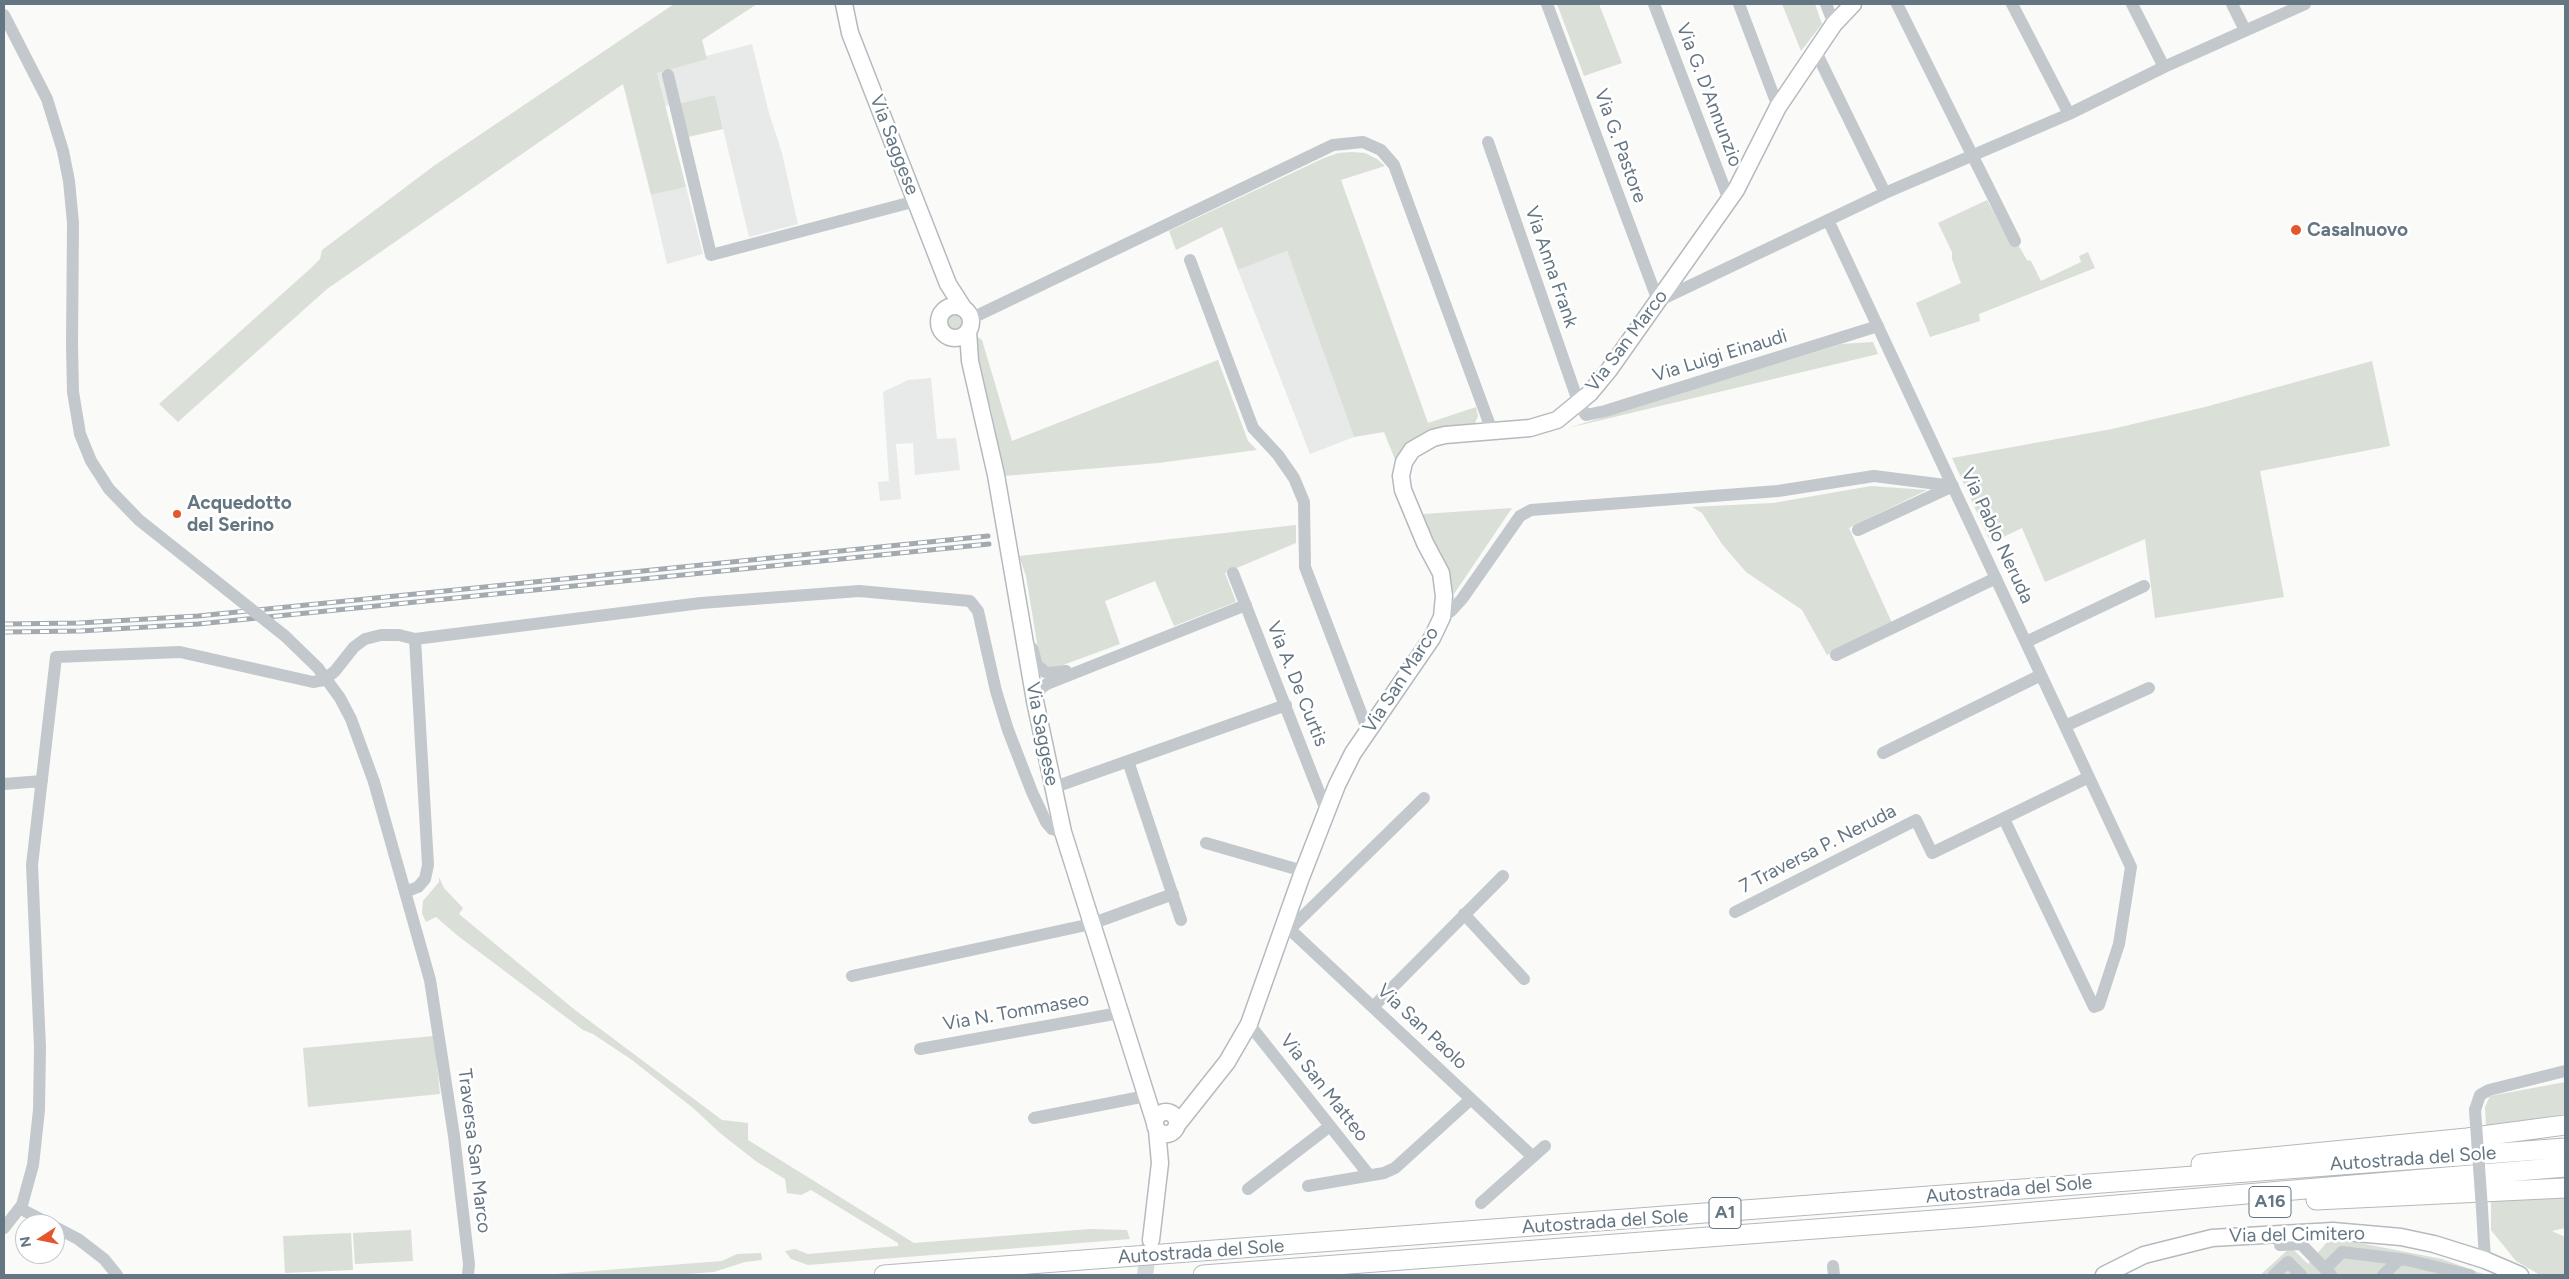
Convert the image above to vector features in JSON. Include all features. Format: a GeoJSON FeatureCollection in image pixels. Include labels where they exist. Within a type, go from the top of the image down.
{"type":"FeatureCollection","features":[{"type":"Feature","properties":{"kind":"highway"},"geometry":{"type":"LineString","coordinates":[[2074,1185],[2216,1161],[2484,1136],[2565,1125]]}},
{"type":"Feature","properties":{"kind":"highway","name":"Autostrada del Sole"},"geometry":{"type":"LineString","coordinates":[[884,1275],[2565,1148]]}},
{"type":"Feature","properties":{"kind":"highway","name":"Autostrada del Sole"},"geometry":{"type":"LineString","coordinates":[[1203,1275],[1975,1217],[2565,1167]]}},
{"type":"Feature","properties":{"kind":"highway","name":"A16"},"geometry":{"type":"LineString","coordinates":[[1975,1217],[2565,1188]]}},
{"type":"Feature","properties":{"kind":"main road","name":"Via Saggese"},"geometry":{"type":"LineString","coordinates":[[844,4],[850,33],[948,284]]}},
{"type":"Feature","properties":{"kind":"main road","name":"Via San Marco"},"geometry":{"type":"LineString","coordinates":[[1166,1122],[1200,1098],[1227,1062],[1249,1024],[1287,926],[1303,871],[1326,810],[1341,777],[1368,731],[1432,638],[1442,617],[1444,596],[1441,572],[1425,543],[1403,490],[1401,476],[1404,462],[1412,450],[1433,438],[1530,428],[1557,420],[1579,404],[1609,370],[1729,200],[1778,107],[1834,24],[1853,4]]}},
{"type":"Feature","properties":{"kind":"main road"},"geometry":{"type":"LineString","coordinates":[[946,308],[948,284]]}},
{"type":"Feature","properties":{"kind":"main road"},"geometry":{"type":"LineString","coordinates":[[946,335],[960,337],[967,319],[948,284]]}},
{"type":"Feature","properties":{"kind":"main road"},"geometry":{"type":"LineString","coordinates":[[967,319],[955,306],[946,308],[941,313],[938,322],[941,331],[970,361]]}},
{"type":"Feature","properties":{"kind":"main road","name":"Via Saggese"},"geometry":{"type":"LineString","coordinates":[[967,319],[970,361],[996,475],[1052,788],[1063,832],[1146,1097],[1166,1122]]}},
{"type":"Feature","properties":{"kind":"main road"},"geometry":{"type":"LineString","coordinates":[[1151,1240],[1166,1122]]}},
{"type":"Feature","properties":{"kind":"main road","name":"Via del Cimitero"},"geometry":{"type":"LineString","coordinates":[[2104,1275],[2144,1255],[2175,1246],[2212,1238],[2294,1232],[2368,1233],[2400,1237],[2434,1244],[2485,1260],[2520,1275]]}},
{"type":"Feature","properties":{"kind":"street","name":"Via G. Pastore"},"geometry":{"type":"LineString","coordinates":[[1548,4],[1658,300]]}},
{"type":"Feature","properties":{"kind":"street","name":"Via G. D'Annunzio"},"geometry":{"type":"LineString","coordinates":[[1654,4],[1729,200]]}},
{"type":"Feature","properties":{"kind":"street"},"geometry":{"type":"LineString","coordinates":[[1739,4],[1778,107]]}},
{"type":"Feature","properties":{"kind":"street"},"geometry":{"type":"LineString","coordinates":[[1826,4],[1834,24]]}},
{"type":"Feature","properties":{"kind":"street"},"geometry":{"type":"LineString","coordinates":[[1898,4],[2015,241]]}},
{"type":"Feature","properties":{"kind":"street"},"geometry":{"type":"LineString","coordinates":[[2012,4],[2068,114]]}},
{"type":"Feature","properties":{"kind":"street"},"geometry":{"type":"LineString","coordinates":[[2132,4],[2164,67]]}},
{"type":"Feature","properties":{"kind":"street"},"geometry":{"type":"LineString","coordinates":[[2232,4],[2245,30]]}},
{"type":"Feature","properties":{"kind":"street"},"geometry":{"type":"LineString","coordinates":[[1658,300],[1885,193],[1971,154],[2068,114],[2298,5]]}},
{"type":"Feature","properties":{"kind":"street","name":"Traversa San Marco"},"geometry":{"type":"LineString","coordinates":[[4,15],[46,99],[63,151],[73,223],[73,392],[80,434],[91,461],[109,489],[138,520],[285,636],[318,668],[351,719],[374,782],[430,980],[466,1230],[468,1275]]}},
{"type":"Feature","properties":{"kind":"street"},"geometry":{"type":"LineString","coordinates":[[1816,50],[1885,193]]}},
{"type":"Feature","properties":{"kind":"street"},"geometry":{"type":"LineString","coordinates":[[668,74],[711,255],[916,201]]}},
{"type":"Feature","properties":{"kind":"street"},"geometry":{"type":"LineString","coordinates":[[967,319],[1332,145],[1363,142],[1381,150],[1394,165],[1492,431]]}},
{"type":"Feature","properties":{"kind":"street","name":"Via Anna Frank"},"geometry":{"type":"LineString","coordinates":[[1488,142],[1579,404]]}},
{"type":"Feature","properties":{"kind":"street","name":"Via Pablo Neruda"},"geometry":{"type":"LineString","coordinates":[[1828,220],[2131,867],[2119,944],[2100,1005],[2094,1007],[2004,819]]}},
{"type":"Feature","properties":{"kind":"street"},"geometry":{"type":"LineString","coordinates":[[1190,260],[1253,428],[1278,455],[1294,478],[1304,502],[1305,567],[1368,731]]}},
{"type":"Feature","properties":{"kind":"street","name":"Via Luigi Einaudi"},"geometry":{"type":"LineString","coordinates":[[1579,404],[1586,415],[1605,412],[1878,326]]}},
{"type":"Feature","properties":{"kind":"street"},"geometry":{"type":"LineString","coordinates":[[1442,617],[1451,611],[1462,599],[1520,516],[1531,510],[1778,491],[1874,476],[1952,486]]}},
{"type":"Feature","properties":{"kind":"street"},"geometry":{"type":"LineString","coordinates":[[1858,530],[1952,486]]}},
{"type":"Feature","properties":{"kind":"street"},"geometry":{"type":"LineString","coordinates":[[1011,565],[1021,597],[1030,644],[1038,666],[1051,673],[1081,668]]}},
{"type":"Feature","properties":{"kind":"street","name":"Via A. De Curtis"},"geometry":{"type":"LineString","coordinates":[[1233,573],[1326,810]]}},
{"type":"Feature","properties":{"kind":"street"},"geometry":{"type":"LineString","coordinates":[[1836,655],[1996,578]]}},
{"type":"Feature","properties":{"kind":"street"},"geometry":{"type":"LineString","coordinates":[[2026,642],[2144,586]]}},
{"type":"Feature","properties":{"kind":"street"},"geometry":{"type":"LineString","coordinates":[[4,1228],[21,1209],[33,1166],[39,1110],[40,1047],[32,865],[56,657],[180,652],[313,682],[324,680],[335,671],[354,646],[365,639],[380,635],[399,635],[415,639],[701,603],[859,591],[970,601],[978,611],[996,691],[1008,730],[1032,792],[1048,826],[1063,832]]}},
{"type":"Feature","properties":{"kind":"street"},"geometry":{"type":"LineString","coordinates":[[1035,701],[1041,688],[1081,668],[1246,605]]}},
{"type":"Feature","properties":{"kind":"street"},"geometry":{"type":"LineString","coordinates":[[405,892],[418,887],[426,879],[428,865],[415,639]]}},
{"type":"Feature","properties":{"kind":"street"},"geometry":{"type":"LineString","coordinates":[[1883,753],[2041,675]]}},
{"type":"Feature","properties":{"kind":"street"},"geometry":{"type":"LineString","coordinates":[[2065,726],[2149,688]]}},
{"type":"Feature","properties":{"kind":"street"},"geometry":{"type":"LineString","coordinates":[[1052,788],[1286,705]]}},
{"type":"Feature","properties":{"kind":"street"},"geometry":{"type":"LineString","coordinates":[[1128,761],[1181,920]]}},
{"type":"Feature","properties":{"kind":"street","name":"7 Traversa P. Neruda"},"geometry":{"type":"LineString","coordinates":[[1735,912],[1916,820],[1932,853],[2089,777]]}},
{"type":"Feature","properties":{"kind":"street"},"geometry":{"type":"LineString","coordinates":[[4,784],[42,782]]}},
{"type":"Feature","properties":{"kind":"street"},"geometry":{"type":"LineString","coordinates":[[1287,926],[1424,798]]}},
{"type":"Feature","properties":{"kind":"street"},"geometry":{"type":"LineString","coordinates":[[1206,843],[1303,871]]}},
{"type":"Feature","properties":{"kind":"street"},"geometry":{"type":"LineString","coordinates":[[1373,1007],[1503,876]]}},
{"type":"Feature","properties":{"kind":"street"},"geometry":{"type":"LineString","coordinates":[[852,976],[1091,924],[1173,894]]}},
{"type":"Feature","properties":{"kind":"street"},"geometry":{"type":"LineString","coordinates":[[1464,914],[1524,978]]}},
{"type":"Feature","properties":{"kind":"street","name":"Via San Paolo"},"geometry":{"type":"LineString","coordinates":[[1287,926],[1533,1157]]}},
{"type":"Feature","properties":{"kind":"street","name":"Via N. Tommaseo"},"geometry":{"type":"LineString","coordinates":[[920,1049],[1119,1013]]}},
{"type":"Feature","properties":{"kind":"street","name":"Via San Matteo"},"geometry":{"type":"LineString","coordinates":[[1249,1024],[1369,1175]]}},
{"type":"Feature","properties":{"kind":"street"},"geometry":{"type":"LineString","coordinates":[[2485,1260],[2475,1110],[2480,1095],[2489,1090],[2565,1071]]}},
{"type":"Feature","properties":{"kind":"street"},"geometry":{"type":"LineString","coordinates":[[1034,1118],[1146,1097]]}},
{"type":"Feature","properties":{"kind":"street"},"geometry":{"type":"LineString","coordinates":[[1308,1186],[1369,1175],[1395,1168],[1472,1099]]}},
{"type":"Feature","properties":{"kind":"street"},"geometry":{"type":"LineString","coordinates":[[1248,1189],[1330,1126]]}},
{"type":"Feature","properties":{"kind":"street"},"geometry":{"type":"LineString","coordinates":[[1481,1203],[1545,1146]]}},
{"type":"Feature","properties":{"kind":"street"},"geometry":{"type":"LineString","coordinates":[[21,1209],[31,1214]]}},
{"type":"Feature","properties":{"kind":"street"},"geometry":{"type":"LineString","coordinates":[[65,1232],[78,1239],[104,1259],[117,1275]]}},
{"type":"Feature","properties":{"kind":"street"},"geometry":{"type":"LineString","coordinates":[[2280,1245],[2301,1244],[2328,1272],[2342,1252],[2400,1259],[2470,1275]]}},
{"type":"Feature","properties":{"kind":"street"},"geometry":{"type":"LineString","coordinates":[[2383,1275],[2400,1259]]}},
{"type":"Feature","properties":{"kind":"street"},"geometry":{"type":"LineString","coordinates":[[2274,1275],[2288,1262],[2301,1275]]}},
{"type":"Feature","properties":{"kind":"shaded area"},"geometry":{"type":"Polygon","coordinates":[[[674,4],[757,4],[702,40],[707,59],[657,73],[686,187],[651,195],[623,84],[327,289],[178,422],[159,404],[310,269],[320,259],[322,250],[435,165],[674,4]]]}},
{"type":"Feature","properties":{"kind":"shaded area"},"geometry":{"type":"Polygon","coordinates":[[[1557,4],[1599,4],[1622,63],[1584,76],[1557,4]]]}},
{"type":"Feature","properties":{"kind":"shaded area"},"geometry":{"type":"Polygon","coordinates":[[[1782,4],[1815,4],[1822,24],[1801,51],[1782,4]]]}},
{"type":"Feature","properties":{"kind":"shaded area"},"geometry":{"type":"Polygon","coordinates":[[[752,44],[769,113],[782,153],[798,224],[749,237],[715,95],[665,106],[657,72],[752,44]]]}},
{"type":"Feature","properties":{"kind":"shaded area"},"geometry":{"type":"Polygon","coordinates":[[[715,95],[723,129],[688,137],[680,103],[715,95]]]}},
{"type":"Feature","properties":{"kind":"shaded area"},"geometry":{"type":"Polygon","coordinates":[[[1338,153],[1365,153],[1377,159],[1385,166],[1341,180],[1428,423],[1476,407],[1478,416],[1475,423],[1470,426],[1439,428],[1421,434],[1406,445],[1396,462],[1384,432],[1354,437],[1287,251],[1238,270],[1222,227],[1176,250],[1169,231],[1324,158],[1338,153]]]}},
{"type":"Feature","properties":{"kind":"shaded area"},"geometry":{"type":"Polygon","coordinates":[[[686,187],[703,254],[667,264],[651,195],[686,187]]]}},
{"type":"Feature","properties":{"kind":"shaded area"},"geometry":{"type":"Polygon","coordinates":[[[1987,200],[2011,245],[2017,243],[2027,260],[2031,261],[2041,281],[2081,262],[2079,256],[2088,252],[2095,268],[1979,314],[1980,321],[1930,337],[1916,303],[1961,283],[1952,259],[1952,252],[1938,223],[1987,200]]]}},
{"type":"Feature","properties":{"kind":"shaded area"},"geometry":{"type":"Polygon","coordinates":[[[1287,251],[1354,437],[1310,454],[1238,270],[1287,251]]]}},
{"type":"Feature","properties":{"kind":"shaded area"},"geometry":{"type":"Polygon","coordinates":[[[951,314],[957,314],[962,319],[960,328],[951,330],[946,325],[946,319],[951,314]]]}},
{"type":"Feature","properties":{"kind":"shaded area"},"geometry":{"type":"Polygon","coordinates":[[[974,334],[982,340],[1012,441],[1218,360],[1248,441],[1257,450],[1158,463],[1004,476],[991,410],[973,345],[974,334]]]}},
{"type":"Feature","properties":{"kind":"shaded area"},"geometry":{"type":"Polygon","coordinates":[[[1873,342],[1878,354],[1568,428],[1841,344],[1873,342]]]}},
{"type":"Feature","properties":{"kind":"shaded area"},"geometry":{"type":"Polygon","coordinates":[[[2372,361],[2390,446],[2260,471],[2284,597],[2155,618],[2145,539],[2045,582],[2022,528],[1991,543],[1952,458],[2112,429],[2205,407],[2372,361]]]}},
{"type":"Feature","properties":{"kind":"shaded area"},"geometry":{"type":"Polygon","coordinates":[[[931,378],[937,439],[956,438],[960,470],[915,475],[913,443],[896,444],[901,499],[880,501],[878,482],[889,481],[883,392],[908,380],[931,378]]]}},
{"type":"Feature","properties":{"kind":"shaded area"},"geometry":{"type":"Polygon","coordinates":[[[1871,486],[1927,490],[1849,528],[1892,623],[1827,655],[1802,610],[1746,572],[1722,544],[1702,513],[1692,507],[1773,503],[1871,486]]]}},
{"type":"Feature","properties":{"kind":"shaded area"},"geometry":{"type":"Polygon","coordinates":[[[1512,508],[1454,594],[1423,514],[1512,508]]]}},
{"type":"Feature","properties":{"kind":"shaded area"},"geometry":{"type":"Polygon","coordinates":[[[1296,525],[1296,543],[1225,573],[1236,602],[1174,626],[1155,581],[1105,601],[1120,644],[1055,668],[1045,666],[1039,655],[1026,576],[1019,556],[1296,525]]]}},
{"type":"Feature","properties":{"kind":"shaded area"},"geometry":{"type":"Polygon","coordinates":[[[439,877],[444,888],[463,908],[459,914],[575,1010],[722,1120],[748,1123],[748,1140],[914,1243],[1090,1229],[1127,1230],[1130,1239],[808,1265],[791,1259],[785,1251],[795,1249],[808,1254],[898,1246],[898,1243],[811,1190],[801,1195],[787,1193],[785,1179],[757,1162],[632,1060],[593,1034],[583,1030],[458,936],[436,917],[426,922],[422,913],[423,901],[439,882],[439,877]]]}},
{"type":"Feature","properties":{"kind":"shaded area"},"geometry":{"type":"Polygon","coordinates":[[[434,1036],[440,1094],[308,1107],[303,1048],[434,1036]]]}},
{"type":"Feature","properties":{"kind":"shaded area"},"geometry":{"type":"Polygon","coordinates":[[[2565,1082],[2565,1114],[2486,1127],[2485,1107],[2490,1096],[2565,1082]]]}},
{"type":"Feature","properties":{"kind":"shaded area"},"geometry":{"type":"Polygon","coordinates":[[[2565,1191],[2565,1228],[2552,1231],[2565,1237],[2565,1275],[2540,1275],[2516,1261],[2491,1230],[2491,1196],[2565,1191]]]}},
{"type":"Feature","properties":{"kind":"shaded area"},"geometry":{"type":"Polygon","coordinates":[[[411,1230],[413,1261],[355,1264],[353,1233],[411,1230]]]}},
{"type":"Feature","properties":{"kind":"shaded area"},"geometry":{"type":"Polygon","coordinates":[[[351,1233],[353,1270],[285,1273],[283,1236],[351,1233]]]}},
{"type":"Feature","properties":{"kind":"shaded area"},"geometry":{"type":"Polygon","coordinates":[[[2329,1240],[2360,1243],[2442,1259],[2486,1275],[2260,1275],[2291,1247],[2308,1264],[2329,1240]]]}},
{"type":"Feature","properties":{"kind":"shaded area"},"geometry":{"type":"Polygon","coordinates":[[[761,1253],[762,1260],[745,1262],[714,1272],[674,1275],[542,1275],[722,1261],[737,1254],[761,1253]]]}},
{"type":"Feature","properties":{"kind":"tunnel"},"geometry":{"type":"LineString","coordinates":[[1145,1275],[1150,1242]]}},
{"type":"Feature","properties":{"kind":"railway"},"geometry":{"type":"LineString","coordinates":[[4,624],[79,623],[198,616],[988,536]]}},
{"type":"Feature","properties":{"kind":"railway"},"geometry":{"type":"LineString","coordinates":[[4,632],[80,631],[198,624],[989,544]]}},
{"type":"Feature","properties":{"kind":"place","name":"Casalnuovo"},"geometry":{"type":"Point","coordinates":[2296,230]}},
{"type":"Feature","properties":{"kind":"place","name":"Acquedotto del Serino"},"geometry":{"type":"Point","coordinates":[177,514]}}]}
